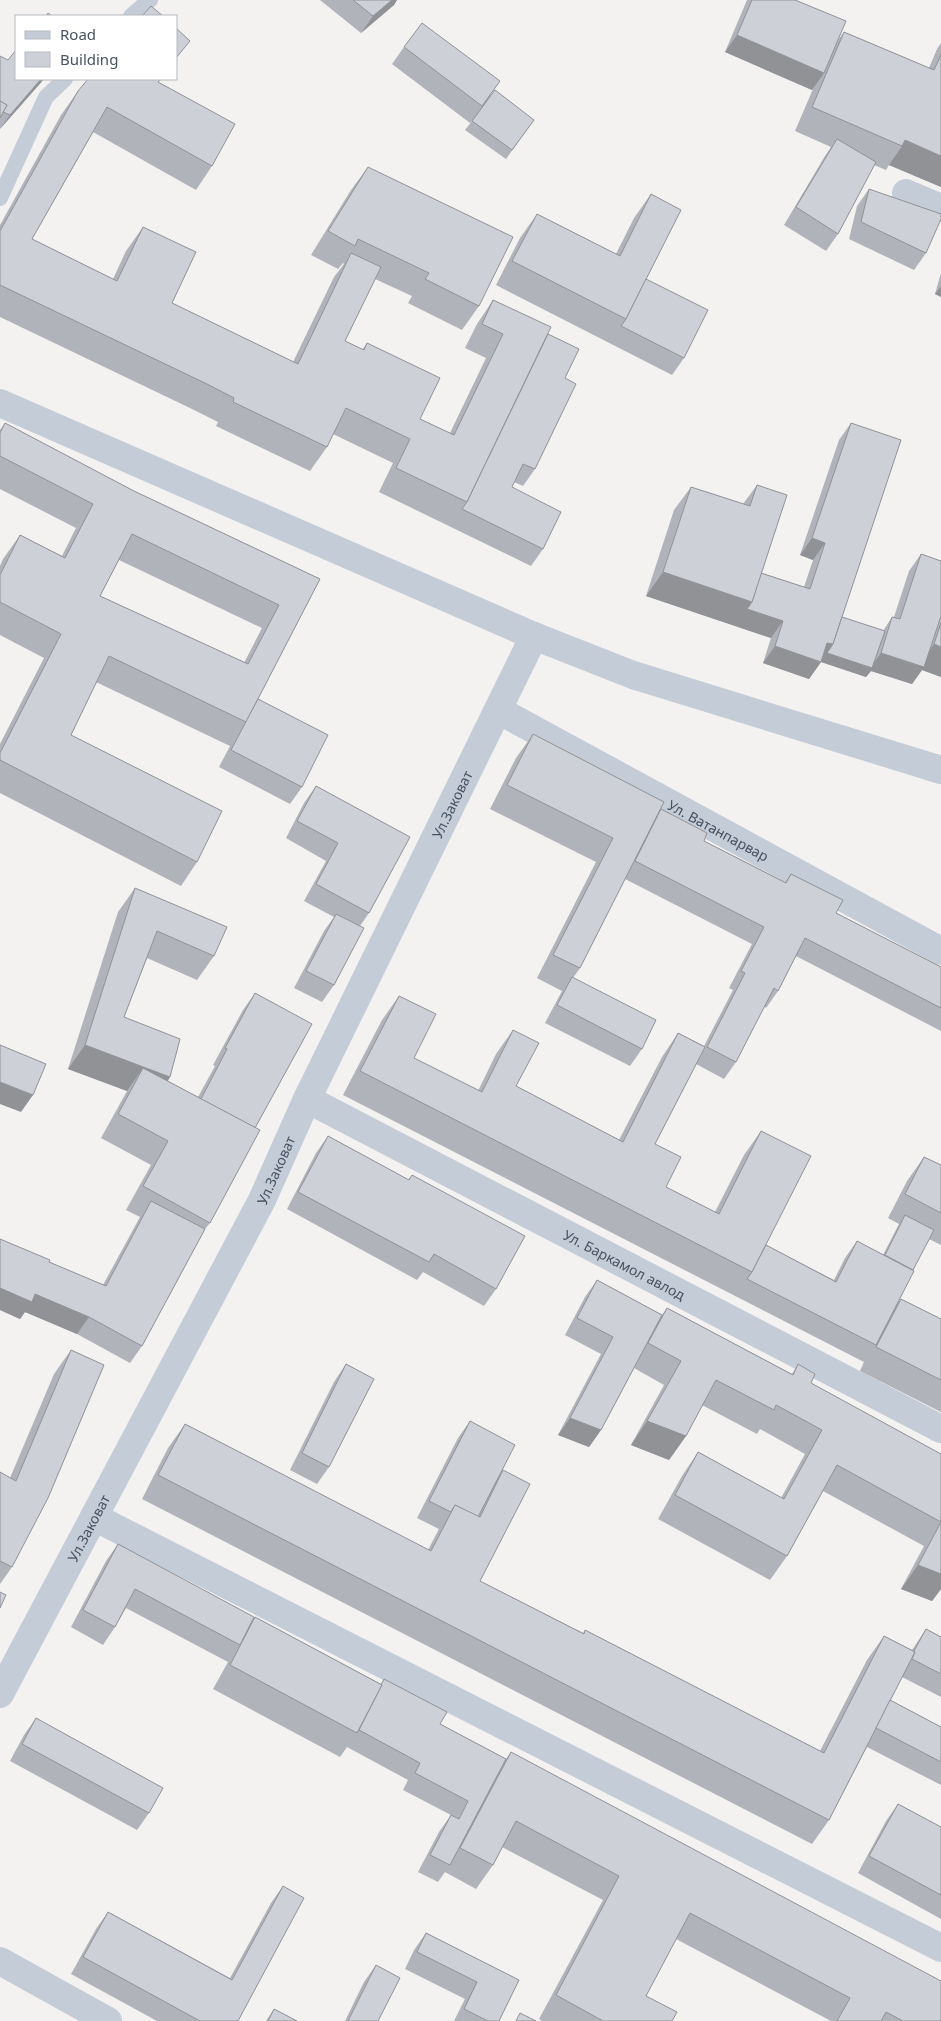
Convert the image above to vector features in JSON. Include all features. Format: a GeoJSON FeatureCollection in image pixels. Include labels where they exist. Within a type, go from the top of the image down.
{"type":"FeatureCollection","features":[{"type":"Feature","properties":{"kind":"street"},"geometry":{"type":"LineString","coordinates":[[906,194],[941,208]]}},
{"type":"Feature","properties":{"kind":"street"},"geometry":{"type":"LineString","coordinates":[[0,403],[534,636],[633,675],[941,770]]}},
{"type":"Feature","properties":{"kind":"street","name":"Ул.Заковат"},"geometry":{"type":"LineString","coordinates":[[0,1694],[262,1200],[307,1099],[534,636]]}},
{"type":"Feature","properties":{"kind":"street","name":"Ул. Ватанпарвар"},"geometry":{"type":"LineString","coordinates":[[498,710],[941,951]]}},
{"type":"Feature","properties":{"kind":"street","name":"Ул. Баркамол авлод"},"geometry":{"type":"LineString","coordinates":[[307,1099],[941,1429]]}},
{"type":"Feature","properties":{"kind":"street"},"geometry":{"type":"LineString","coordinates":[[94,1517],[941,1948]]}},
{"type":"Feature","properties":{"kind":"street"},"geometry":{"type":"LineString","coordinates":[[0,1961],[108,2021]]}},
{"type":"Feature","properties":{"kind":"lane"},"geometry":{"type":"LineString","coordinates":[[132,15],[150,0]]}},
{"type":"Feature","properties":{"kind":"lane"},"geometry":{"type":"LineString","coordinates":[[0,198],[46,97],[64,80]]}},
{"type":"Feature","properties":{"kind":"building"},"geometry":{"type":"Polygon","coordinates":[[[353,0],[392,0],[373,16],[353,0]]]}},
{"type":"Feature","properties":{"kind":"building"},"geometry":{"type":"Polygon","coordinates":[[[752,0],[795,0],[846,21],[824,73],[737,35],[752,0]]]}},
{"type":"Feature","properties":{"kind":"building"},"geometry":{"type":"Polygon","coordinates":[[[151,6],[162,15],[143,15],[151,6]]]}},
{"type":"Feature","properties":{"kind":"building"},"geometry":{"type":"Polygon","coordinates":[[[422,23],[500,81],[482,106],[404,47],[422,23]]]}},
{"type":"Feature","properties":{"kind":"building"},"geometry":{"type":"Polygon","coordinates":[[[178,30],[190,41],[178,56],[178,30]]]}},
{"type":"Feature","properties":{"kind":"building"},"geometry":{"type":"Polygon","coordinates":[[[844,32],[934,70],[941,55],[941,156],[905,140],[902,146],[812,107],[844,32]]]}},
{"type":"Feature","properties":{"kind":"building"},"geometry":{"type":"Polygon","coordinates":[[[15,51],[15,80],[40,80],[10,115],[3,112],[7,105],[0,101],[0,56],[8,60],[15,51]]]}},
{"type":"Feature","properties":{"kind":"building"},"geometry":{"type":"Polygon","coordinates":[[[87,80],[160,80],[158,82],[235,124],[212,166],[107,107],[32,239],[117,281],[143,227],[196,252],[172,303],[298,364],[351,253],[381,267],[345,341],[364,350],[367,343],[440,378],[420,419],[454,435],[503,334],[482,324],[493,300],[551,327],[467,502],[396,468],[410,439],[346,408],[327,447],[233,402],[234,398],[207,384],[0,285],[0,231],[78,91],[87,80]]]}},
{"type":"Feature","properties":{"kind":"building"},"geometry":{"type":"Polygon","coordinates":[[[495,90],[534,120],[512,150],[472,121],[495,90]]]}},
{"type":"Feature","properties":{"kind":"building"},"geometry":{"type":"Polygon","coordinates":[[[0,101],[7,105],[0,118],[0,101]]]}},
{"type":"Feature","properties":{"kind":"building"},"geometry":{"type":"Polygon","coordinates":[[[837,139],[876,162],[838,234],[796,207],[837,139]]]}},
{"type":"Feature","properties":{"kind":"building"},"geometry":{"type":"Polygon","coordinates":[[[368,167],[513,237],[479,306],[425,279],[429,273],[358,239],[355,246],[328,231],[368,167]]]}},
{"type":"Feature","properties":{"kind":"building"},"geometry":{"type":"Polygon","coordinates":[[[869,189],[941,214],[941,219],[926,253],[861,222],[869,189]]]}},
{"type":"Feature","properties":{"kind":"building"},"geometry":{"type":"Polygon","coordinates":[[[651,194],[681,210],[626,319],[512,261],[537,214],[620,256],[651,194]]]}},
{"type":"Feature","properties":{"kind":"building"},"geometry":{"type":"Polygon","coordinates":[[[646,279],[708,310],[684,358],[621,326],[646,279]]]}},
{"type":"Feature","properties":{"kind":"building"},"geometry":{"type":"Polygon","coordinates":[[[548,334],[579,349],[565,378],[576,384],[535,469],[523,464],[512,487],[561,512],[543,549],[462,509],[548,334]]]}},
{"type":"Feature","properties":{"kind":"building"},"geometry":{"type":"Polygon","coordinates":[[[5,423],[134,491],[320,579],[246,722],[109,656],[71,735],[222,811],[197,862],[0,760],[0,753],[61,634],[0,602],[0,575],[20,535],[65,558],[93,504],[0,456],[0,433],[5,423]],[[132,534],[100,596],[248,664],[279,605],[132,534]]]}},
{"type":"Feature","properties":{"kind":"building"},"geometry":{"type":"Polygon","coordinates":[[[851,423],[901,440],[833,644],[827,643],[821,662],[775,646],[783,621],[747,609],[752,602],[761,573],[810,589],[825,543],[812,538],[851,423]]]}},
{"type":"Feature","properties":{"kind":"building"},"geometry":{"type":"Polygon","coordinates":[[[757,485],[787,495],[752,602],[663,572],[691,487],[750,506],[757,485]]]}},
{"type":"Feature","properties":{"kind":"building"},"geometry":{"type":"Polygon","coordinates":[[[921,554],[941,561],[941,616],[924,667],[881,653],[892,617],[900,619],[921,554]]]}},
{"type":"Feature","properties":{"kind":"building"},"geometry":{"type":"Polygon","coordinates":[[[842,617],[885,631],[872,668],[827,653],[833,644],[842,617]]]}},
{"type":"Feature","properties":{"kind":"building"},"geometry":{"type":"Polygon","coordinates":[[[941,623],[941,647],[934,644],[941,623]]]}},
{"type":"Feature","properties":{"kind":"building"},"geometry":{"type":"Polygon","coordinates":[[[258,699],[328,735],[302,787],[231,750],[258,699]]]}},
{"type":"Feature","properties":{"kind":"building"},"geometry":{"type":"Polygon","coordinates":[[[533,734],[664,802],[580,968],[553,955],[613,838],[507,785],[533,734]]]}},
{"type":"Feature","properties":{"kind":"building"},"geometry":{"type":"Polygon","coordinates":[[[316,786],[410,837],[369,913],[316,884],[338,843],[297,821],[316,786]]]}},
{"type":"Feature","properties":{"kind":"building"},"geometry":{"type":"Polygon","coordinates":[[[661,809],[707,833],[704,841],[786,883],[791,874],[843,900],[836,913],[941,967],[941,1008],[805,938],[778,991],[774,988],[736,1062],[707,1047],[745,973],[741,971],[764,927],[635,861],[661,809]]]}},
{"type":"Feature","properties":{"kind":"building"},"geometry":{"type":"Polygon","coordinates":[[[135,888],[227,927],[214,956],[157,931],[124,1017],[180,1039],[170,1077],[85,1045],[135,888]]]}},
{"type":"Feature","properties":{"kind":"building"},"geometry":{"type":"Polygon","coordinates":[[[336,914],[364,928],[334,985],[306,971],[336,914]]]}},
{"type":"Feature","properties":{"kind":"building"},"geometry":{"type":"Polygon","coordinates":[[[572,977],[656,1020],[642,1049],[557,1005],[572,977]]]}},
{"type":"Feature","properties":{"kind":"building"},"geometry":{"type":"Polygon","coordinates":[[[255,993],[312,1024],[255,1128],[201,1099],[227,1049],[225,1048],[255,993]]]}},
{"type":"Feature","properties":{"kind":"building"},"geometry":{"type":"Polygon","coordinates":[[[399,996],[436,1014],[414,1058],[482,1092],[513,1030],[539,1043],[516,1086],[623,1142],[678,1033],[705,1047],[655,1144],[681,1157],[666,1187],[719,1214],[761,1131],[811,1156],[752,1272],[360,1071],[399,996]]]}},
{"type":"Feature","properties":{"kind":"building"},"geometry":{"type":"Polygon","coordinates":[[[0,1045],[46,1064],[33,1095],[0,1082],[0,1045]]]}},
{"type":"Feature","properties":{"kind":"building"},"geometry":{"type":"Polygon","coordinates":[[[143,1068],[260,1130],[210,1223],[143,1186],[168,1141],[118,1114],[143,1068]]]}},
{"type":"Feature","properties":{"kind":"building"},"geometry":{"type":"Polygon","coordinates":[[[328,1136],[409,1180],[412,1175],[525,1236],[496,1289],[434,1254],[429,1262],[298,1192],[328,1136]]]}},
{"type":"Feature","properties":{"kind":"building"},"geometry":{"type":"Polygon","coordinates":[[[924,1157],[941,1165],[941,1213],[905,1194],[924,1157]]]}},
{"type":"Feature","properties":{"kind":"building"},"geometry":{"type":"Polygon","coordinates":[[[151,1201],[205,1229],[142,1346],[89,1317],[35,1294],[32,1302],[0,1288],[0,1239],[106,1286],[151,1201]]]}},
{"type":"Feature","properties":{"kind":"building"},"geometry":{"type":"Polygon","coordinates":[[[905,1215],[934,1230],[913,1270],[885,1255],[905,1215]]]}},
{"type":"Feature","properties":{"kind":"building"},"geometry":{"type":"Polygon","coordinates":[[[857,1241],[914,1271],[876,1345],[747,1279],[766,1245],[836,1282],[857,1241]]]}},
{"type":"Feature","properties":{"kind":"building"},"geometry":{"type":"Polygon","coordinates":[[[597,1280],[662,1315],[601,1430],[570,1418],[613,1337],[577,1318],[597,1280]]]}},
{"type":"Feature","properties":{"kind":"building"},"geometry":{"type":"Polygon","coordinates":[[[901,1299],[941,1319],[941,1380],[876,1347],[901,1299]]]}},
{"type":"Feature","properties":{"kind":"building"},"geometry":{"type":"Polygon","coordinates":[[[667,1308],[793,1375],[798,1364],[815,1374],[811,1383],[941,1454],[941,1522],[837,1465],[787,1556],[675,1495],[698,1452],[784,1499],[822,1430],[776,1405],[774,1410],[716,1380],[686,1436],[647,1421],[681,1361],[648,1343],[667,1308]]]}},
{"type":"Feature","properties":{"kind":"building"},"geometry":{"type":"Polygon","coordinates":[[[71,1350],[104,1365],[48,1498],[12,1567],[0,1561],[0,1472],[16,1481],[71,1350]]]}},
{"type":"Feature","properties":{"kind":"building"},"geometry":{"type":"Polygon","coordinates":[[[346,1364],[374,1379],[329,1467],[302,1453],[346,1364]]]}},
{"type":"Feature","properties":{"kind":"building"},"geometry":{"type":"Polygon","coordinates":[[[470,1421],[515,1445],[478,1517],[455,1505],[451,1512],[429,1501],[470,1421]]]}},
{"type":"Feature","properties":{"kind":"building"},"geometry":{"type":"Polygon","coordinates":[[[185,1424],[431,1551],[455,1505],[480,1517],[503,1470],[530,1484],[480,1581],[584,1634],[585,1630],[824,1753],[884,1636],[915,1652],[829,1820],[158,1475],[185,1424]]]}},
{"type":"Feature","properties":{"kind":"building"},"geometry":{"type":"Polygon","coordinates":[[[941,1522],[941,1574],[918,1565],[941,1522]]]}},
{"type":"Feature","properties":{"kind":"building"},"geometry":{"type":"Polygon","coordinates":[[[118,1544],[254,1617],[240,1645],[135,1589],[115,1627],[83,1610],[118,1544]]]}},
{"type":"Feature","properties":{"kind":"building"},"geometry":{"type":"Polygon","coordinates":[[[0,1592],[6,1595],[0,1608],[0,1592]]]}},
{"type":"Feature","properties":{"kind":"building"},"geometry":{"type":"Polygon","coordinates":[[[255,1617],[382,1685],[357,1733],[230,1665],[255,1617]]]}},
{"type":"Feature","properties":{"kind":"building"},"geometry":{"type":"Polygon","coordinates":[[[926,1629],[941,1637],[941,1674],[912,1659],[914,1651],[926,1629]]]}},
{"type":"Feature","properties":{"kind":"building"},"geometry":{"type":"Polygon","coordinates":[[[384,1679],[447,1712],[440,1724],[506,1759],[450,1865],[430,1855],[451,1815],[459,1819],[468,1801],[415,1773],[420,1763],[359,1730],[384,1679]]]}},
{"type":"Feature","properties":{"kind":"building"},"geometry":{"type":"Polygon","coordinates":[[[890,1700],[941,1727],[941,1762],[876,1728],[890,1700]]]}},
{"type":"Feature","properties":{"kind":"building"},"geometry":{"type":"Polygon","coordinates":[[[36,1718],[163,1788],[149,1813],[22,1744],[36,1718]]]}},
{"type":"Feature","properties":{"kind":"building"},"geometry":{"type":"Polygon","coordinates":[[[511,1752],[941,1981],[941,2021],[903,2021],[886,2012],[881,2021],[837,2021],[850,1998],[690,1913],[646,1996],[677,2012],[672,2021],[603,2021],[556,1995],[619,1876],[516,1821],[493,1865],[460,1848],[511,1752]]]}},
{"type":"Feature","properties":{"kind":"building"},"geometry":{"type":"Polygon","coordinates":[[[898,1804],[941,1827],[941,1895],[869,1856],[898,1804]]]}},
{"type":"Feature","properties":{"kind":"building"},"geometry":{"type":"Polygon","coordinates":[[[283,1886],[304,1898],[238,2021],[200,2021],[83,1957],[108,1912],[232,1980],[283,1886]]]}},
{"type":"Feature","properties":{"kind":"building"},"geometry":{"type":"Polygon","coordinates":[[[426,1933],[519,1980],[499,2021],[488,2021],[464,2009],[477,1982],[417,1952],[426,1933]]]}},
{"type":"Feature","properties":{"kind":"building"},"geometry":{"type":"Polygon","coordinates":[[[376,1965],[400,1978],[378,2021],[348,2021],[376,1965]]]}},
{"type":"Feature","properties":{"kind":"building"},"geometry":{"type":"Polygon","coordinates":[[[274,2009],[297,2021],[268,2021],[274,2009]]]}},
{"type":"Feature","properties":{"kind":"building"},"geometry":{"type":"Polygon","coordinates":[[[520,2013],[536,2021],[516,2021],[520,2013]]]}}]}
